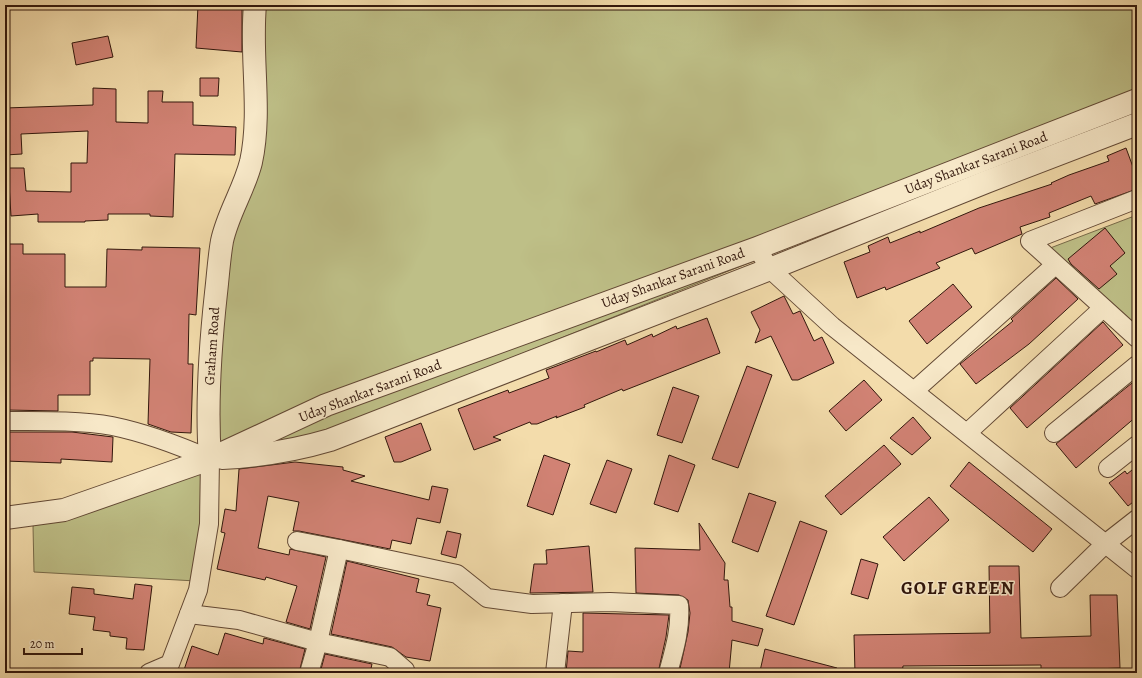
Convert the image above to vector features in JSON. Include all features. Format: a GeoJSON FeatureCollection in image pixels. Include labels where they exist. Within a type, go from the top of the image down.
{"type":"FeatureCollection","features":[{"type":"Feature","properties":{"kind":"street","name":"Graham Road"},"geometry":{"type":"LineString","coordinates":[[149,673],[170,664],[198,590],[209,524],[210,459],[208,435],[210,357],[222,243],[228,219],[241,191],[250,162],[256,125],[252,33],[255,5]]}},
{"type":"Feature","properties":{"kind":"street","name":"Uday Shankar Sarani Road"},"geometry":{"type":"LineString","coordinates":[[5,518],[64,510],[210,459],[326,405],[757,248],[1137,100]]}},
{"type":"Feature","properties":{"kind":"street","name":"Uday Shankar Sarani Road"},"geometry":{"type":"LineString","coordinates":[[210,459],[257,457],[294,450],[330,440],[770,270],[986,182],[1137,124]]}},
{"type":"Feature","properties":{"kind":"street"},"geometry":{"type":"LineString","coordinates":[[1137,199],[1030,241],[1137,338]]}},
{"type":"Feature","properties":{"kind":"street"},"geometry":{"type":"LineString","coordinates":[[757,248],[770,270],[832,326],[1137,569]]}},
{"type":"Feature","properties":{"kind":"street"},"geometry":{"type":"LineString","coordinates":[[914,391],[1055,265]]}},
{"type":"Feature","properties":{"kind":"street"},"geometry":{"type":"LineString","coordinates":[[967,433],[1103,308]]}},
{"type":"Feature","properties":{"kind":"street"},"geometry":{"type":"LineString","coordinates":[[1054,433],[1137,365]]}},
{"type":"Feature","properties":{"kind":"street"},"geometry":{"type":"LineString","coordinates":[[5,421],[52,422],[111,426],[152,436],[210,459]]}},
{"type":"Feature","properties":{"kind":"street"},"geometry":{"type":"LineString","coordinates":[[1108,468],[1137,445]]}},
{"type":"Feature","properties":{"kind":"street"},"geometry":{"type":"LineString","coordinates":[[1060,588],[1105,544],[1137,519]]}},
{"type":"Feature","properties":{"kind":"street"},"geometry":{"type":"LineString","coordinates":[[298,541],[457,574],[487,598],[532,604],[610,602],[679,605],[680,615],[677,641],[668,673]]}},
{"type":"Feature","properties":{"kind":"street"},"geometry":{"type":"LineString","coordinates":[[309,673],[318,642],[339,549]]}},
{"type":"Feature","properties":{"kind":"street"},"geometry":{"type":"LineString","coordinates":[[555,673],[563,603]]}},
{"type":"Feature","properties":{"kind":"street"},"geometry":{"type":"LineString","coordinates":[[189,614],[239,620],[318,642],[390,657],[405,670],[405,673]]}},
{"type":"Feature","properties":{"kind":"green space"},"geometry":{"type":"Polygon","coordinates":[[[260,5],[1137,5],[1137,105],[751,262],[331,430],[209,458],[214,236],[239,194],[260,5]]]}},
{"type":"Feature","properties":{"kind":"green space"},"geometry":{"type":"Polygon","coordinates":[[[1137,215],[1137,334],[1045,250],[1137,215]]]}},
{"type":"Feature","properties":{"kind":"green space"},"geometry":{"type":"Polygon","coordinates":[[[200,470],[203,522],[196,581],[34,572],[33,526],[57,516],[200,470]]]}},
{"type":"Feature","properties":{"kind":"building"},"geometry":{"type":"Polygon","coordinates":[[[198,5],[224,5],[223,7],[242,8],[242,52],[196,48],[198,5]]]}},
{"type":"Feature","properties":{"kind":"building"},"geometry":{"type":"Polygon","coordinates":[[[108,36],[113,57],[76,65],[72,43],[108,36]]]}},
{"type":"Feature","properties":{"kind":"building"},"geometry":{"type":"Polygon","coordinates":[[[200,78],[219,78],[218,96],[200,96],[200,78]]]}},
{"type":"Feature","properties":{"kind":"building"},"geometry":{"type":"Polygon","coordinates":[[[93,88],[116,89],[116,122],[148,123],[148,91],[163,91],[162,102],[193,102],[193,125],[236,127],[235,155],[175,154],[173,217],[150,216],[150,214],[108,214],[108,220],[85,222],[38,222],[38,214],[11,216],[8,168],[24,168],[26,191],[71,192],[71,163],[87,163],[88,131],[21,134],[22,154],[5,155],[5,108],[93,105],[93,88]]]}},
{"type":"Feature","properties":{"kind":"building"},"geometry":{"type":"Polygon","coordinates":[[[1126,148],[1137,178],[1137,189],[1095,204],[1091,196],[1049,213],[1050,217],[1020,227],[1022,234],[975,254],[972,248],[936,263],[940,268],[886,290],[885,287],[857,298],[844,262],[870,252],[868,246],[888,237],[890,243],[920,231],[920,233],[979,208],[1052,184],[1051,183],[1069,175],[1109,161],[1107,156],[1126,148]]]}},
{"type":"Feature","properties":{"kind":"building"},"geometry":{"type":"Polygon","coordinates":[[[1105,228],[1125,253],[1110,266],[1117,274],[1099,289],[1071,264],[1068,259],[1105,228]]]}},
{"type":"Feature","properties":{"kind":"building"},"geometry":{"type":"Polygon","coordinates":[[[5,244],[23,244],[23,254],[65,254],[65,287],[106,287],[107,249],[142,250],[142,247],[200,248],[196,315],[189,314],[188,364],[193,364],[191,433],[171,432],[148,424],[150,359],[93,358],[93,361],[90,361],[90,395],[58,395],[58,411],[7,410],[8,361],[5,361],[5,244]]]}},
{"type":"Feature","properties":{"kind":"building"},"geometry":{"type":"Polygon","coordinates":[[[1056,278],[1078,299],[1029,344],[976,384],[960,364],[1013,321],[1011,319],[1056,278]]]}},
{"type":"Feature","properties":{"kind":"building"},"geometry":{"type":"Polygon","coordinates":[[[953,284],[972,307],[927,344],[909,321],[953,284]]]}},
{"type":"Feature","properties":{"kind":"building"},"geometry":{"type":"Polygon","coordinates":[[[784,296],[793,314],[800,311],[814,341],[822,337],[834,363],[798,380],[792,380],[771,336],[755,343],[760,330],[751,312],[784,296]]]}},
{"type":"Feature","properties":{"kind":"building"},"geometry":{"type":"Polygon","coordinates":[[[707,318],[720,353],[623,391],[622,389],[584,405],[585,407],[556,418],[557,416],[537,424],[531,424],[530,422],[493,437],[501,440],[474,450],[458,409],[508,390],[509,393],[549,378],[546,370],[625,340],[627,345],[652,334],[653,337],[676,326],[677,329],[707,318]]]}},
{"type":"Feature","properties":{"kind":"building"},"geometry":{"type":"Polygon","coordinates":[[[1103,322],[1123,345],[1027,428],[1010,408],[1103,322]]]}},
{"type":"Feature","properties":{"kind":"building"},"geometry":{"type":"Polygon","coordinates":[[[747,366],[772,375],[738,468],[712,459],[747,366]]]}},
{"type":"Feature","properties":{"kind":"building"},"geometry":{"type":"Polygon","coordinates":[[[1137,379],[1137,416],[1076,468],[1056,444],[1137,379]]]}},
{"type":"Feature","properties":{"kind":"building"},"geometry":{"type":"Polygon","coordinates":[[[864,380],[882,400],[846,431],[829,411],[864,380]]]}},
{"type":"Feature","properties":{"kind":"building"},"geometry":{"type":"Polygon","coordinates":[[[673,387],[699,396],[682,443],[657,435],[673,387]]]}},
{"type":"Feature","properties":{"kind":"building"},"geometry":{"type":"Polygon","coordinates":[[[913,417],[931,438],[912,455],[890,438],[913,417]]]}},
{"type":"Feature","properties":{"kind":"building"},"geometry":{"type":"Polygon","coordinates":[[[421,423],[431,450],[401,462],[394,462],[385,437],[421,423]]]}},
{"type":"Feature","properties":{"kind":"building"},"geometry":{"type":"Polygon","coordinates":[[[5,432],[72,432],[113,437],[112,462],[61,459],[61,463],[5,461],[5,432]]]}},
{"type":"Feature","properties":{"kind":"building"},"geometry":{"type":"Polygon","coordinates":[[[884,445],[901,464],[841,515],[825,496],[884,445]]]}},
{"type":"Feature","properties":{"kind":"building"},"geometry":{"type":"Polygon","coordinates":[[[544,455],[570,464],[553,515],[527,506],[544,455]]]}},
{"type":"Feature","properties":{"kind":"building"},"geometry":{"type":"Polygon","coordinates":[[[669,455],[695,465],[678,512],[654,504],[669,455]]]}},
{"type":"Feature","properties":{"kind":"building"},"geometry":{"type":"Polygon","coordinates":[[[607,460],[632,469],[616,513],[590,504],[607,460]]]}},
{"type":"Feature","properties":{"kind":"building"},"geometry":{"type":"Polygon","coordinates":[[[295,462],[343,467],[343,470],[365,476],[351,481],[429,500],[432,486],[448,489],[440,523],[417,518],[411,544],[392,540],[390,549],[293,531],[299,502],[268,496],[258,548],[289,555],[290,549],[326,557],[310,629],[286,622],[297,586],[266,577],[265,580],[217,569],[225,533],[221,532],[225,509],[236,511],[239,469],[295,462]]]}},
{"type":"Feature","properties":{"kind":"building"},"geometry":{"type":"Polygon","coordinates":[[[969,462],[1052,529],[1033,552],[950,486],[969,462]]]}},
{"type":"Feature","properties":{"kind":"building"},"geometry":{"type":"Polygon","coordinates":[[[1137,466],[1137,499],[1128,506],[1109,483],[1125,471],[1127,474],[1137,466]]]}},
{"type":"Feature","properties":{"kind":"building"},"geometry":{"type":"Polygon","coordinates":[[[749,493],[776,502],[758,552],[732,542],[749,493]]]}},
{"type":"Feature","properties":{"kind":"building"},"geometry":{"type":"Polygon","coordinates":[[[929,497],[949,520],[904,561],[883,537],[929,497]]]}},
{"type":"Feature","properties":{"kind":"building"},"geometry":{"type":"Polygon","coordinates":[[[800,521],[827,531],[794,625],[766,616],[800,521]]]}},
{"type":"Feature","properties":{"kind":"building"},"geometry":{"type":"Polygon","coordinates":[[[699,523],[725,563],[724,580],[728,580],[730,607],[732,607],[732,621],[763,629],[758,646],[732,640],[729,673],[679,673],[688,632],[690,613],[688,600],[679,595],[636,593],[635,548],[700,550],[699,523]]]}},
{"type":"Feature","properties":{"kind":"building"},"geometry":{"type":"Polygon","coordinates":[[[447,531],[461,534],[456,558],[441,554],[447,531]]]}},
{"type":"Feature","properties":{"kind":"building"},"geometry":{"type":"Polygon","coordinates":[[[589,546],[593,592],[530,593],[534,564],[547,564],[546,550],[589,546]]]}},
{"type":"Feature","properties":{"kind":"building"},"geometry":{"type":"Polygon","coordinates":[[[861,559],[878,564],[868,599],[851,594],[861,559]]]}},
{"type":"Feature","properties":{"kind":"building"},"geometry":{"type":"Polygon","coordinates":[[[347,561],[419,579],[416,592],[430,595],[427,605],[441,608],[430,661],[406,657],[392,647],[331,634],[347,561]]]}},
{"type":"Feature","properties":{"kind":"building"},"geometry":{"type":"Polygon","coordinates":[[[989,566],[1019,566],[1021,638],[1091,636],[1090,595],[1117,595],[1120,668],[1070,670],[1070,673],[1041,673],[1041,665],[903,666],[902,673],[855,673],[854,635],[990,633],[989,566]]]}},
{"type":"Feature","properties":{"kind":"building"},"geometry":{"type":"Polygon","coordinates":[[[135,584],[152,586],[144,650],[126,649],[127,638],[110,636],[110,632],[93,630],[95,617],[69,614],[72,587],[94,589],[94,594],[133,599],[135,584]]]}},
{"type":"Feature","properties":{"kind":"building"},"geometry":{"type":"Polygon","coordinates":[[[583,613],[669,615],[658,673],[566,673],[568,651],[583,652],[583,613]]]}},
{"type":"Feature","properties":{"kind":"building"},"geometry":{"type":"Polygon","coordinates":[[[225,633],[263,644],[264,638],[305,649],[299,673],[183,673],[192,646],[218,655],[225,633]]]}},
{"type":"Feature","properties":{"kind":"building"},"geometry":{"type":"Polygon","coordinates":[[[765,649],[837,668],[836,673],[769,673],[760,671],[765,649]]]}},
{"type":"Feature","properties":{"kind":"building"},"geometry":{"type":"Polygon","coordinates":[[[325,654],[372,664],[370,673],[320,673],[325,654]]]}},
{"type":"Feature","properties":{"kind":"district","name":"GOLF GREEN"},"geometry":{"type":"Point","coordinates":[958,588]}}]}
